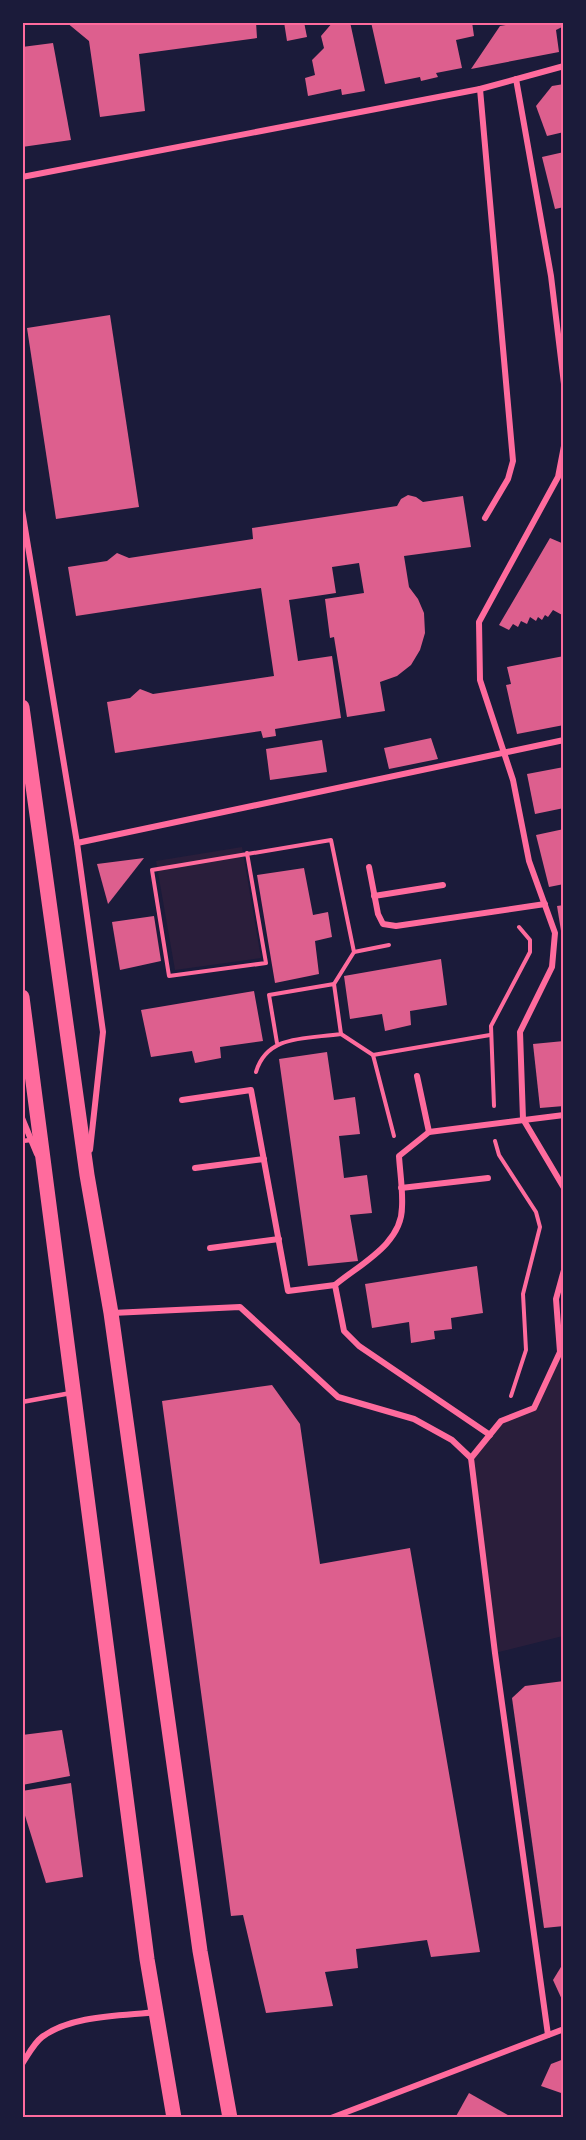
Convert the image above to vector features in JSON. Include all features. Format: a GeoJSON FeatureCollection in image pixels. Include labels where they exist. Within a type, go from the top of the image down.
{"type":"FeatureCollection","features":[{"type":"Feature","properties":{"kind":"main road"},"geometry":{"type":"LineString","coordinates":[[22,707],[87,1175],[111,1313],[200,1951],[230,2118]]}},
{"type":"Feature","properties":{"kind":"main road"},"geometry":{"type":"LineString","coordinates":[[22,997],[48,1182],[147,1959],[174,2118]]}},
{"type":"Feature","properties":{"kind":"street"},"geometry":{"type":"LineString","coordinates":[[22,177],[480,88],[564,66]]}},
{"type":"Feature","properties":{"kind":"street"},"geometry":{"type":"LineString","coordinates":[[516,79],[551,276],[564,384]]}},
{"type":"Feature","properties":{"kind":"street"},"geometry":{"type":"LineString","coordinates":[[480,88],[513,462],[508,479],[485,518]]}},
{"type":"Feature","properties":{"kind":"street"},"geometry":{"type":"LineString","coordinates":[[564,446],[558,477],[479,622],[480,680],[513,780],[529,861],[555,933],[552,967],[520,1032],[523,1119],[564,1188]]}},
{"type":"Feature","properties":{"kind":"street"},"geometry":{"type":"LineString","coordinates":[[22,510],[77,843],[103,1032],[87,1175]]}},
{"type":"Feature","properties":{"kind":"street"},"geometry":{"type":"LineString","coordinates":[[77,843],[564,740]]}},
{"type":"Feature","properties":{"kind":"street"},"geometry":{"type":"LineString","coordinates":[[369,867],[382,924],[396,926],[545,904]]}},
{"type":"Feature","properties":{"kind":"street"},"geometry":{"type":"LineString","coordinates":[[374,896],[442,885]]}},
{"type":"Feature","properties":{"kind":"street"},"geometry":{"type":"LineString","coordinates":[[417,1076],[429,1132]]}},
{"type":"Feature","properties":{"kind":"street"},"geometry":{"type":"LineString","coordinates":[[182,1100],[251,1090],[288,1291],[335,1285],[368,1261],[393,1237],[402,1209],[399,1156],[429,1132],[564,1115]]}},
{"type":"Feature","properties":{"kind":"street"},"geometry":{"type":"LineString","coordinates":[[22,1118],[48,1182]]}},
{"type":"Feature","properties":{"kind":"street"},"geometry":{"type":"LineString","coordinates":[[195,1168],[264,1159]]}},
{"type":"Feature","properties":{"kind":"street"},"geometry":{"type":"LineString","coordinates":[[401,1188],[488,1178]]}},
{"type":"Feature","properties":{"kind":"street"},"geometry":{"type":"LineString","coordinates":[[210,1248],[279,1239]]}},
{"type":"Feature","properties":{"kind":"street"},"geometry":{"type":"LineString","coordinates":[[471,1458],[501,1421],[534,1408],[560,1352],[556,1299],[564,1270]]}},
{"type":"Feature","properties":{"kind":"street"},"geometry":{"type":"LineString","coordinates":[[335,1285],[344,1331],[359,1346],[490,1435]]}},
{"type":"Feature","properties":{"kind":"street"},"geometry":{"type":"LineString","coordinates":[[111,1313],[240,1307],[338,1397],[414,1419],[452,1440],[471,1458],[495,1653],[548,2035]]}},
{"type":"Feature","properties":{"kind":"street"},"geometry":{"type":"LineString","coordinates":[[22,2064],[39,2038],[53,2030],[73,2023],[157,2012]]}},
{"type":"Feature","properties":{"kind":"street"},"geometry":{"type":"LineString","coordinates":[[331,2118],[564,2029]]}},
{"type":"Feature","properties":{"kind":"lane"},"geometry":{"type":"LineString","coordinates":[[22,1141],[31,1140]]}},
{"type":"Feature","properties":{"kind":"lane"},"geometry":{"type":"LineString","coordinates":[[22,1402],[74,1392]]}},
{"type":"Feature","properties":{"kind":"path"},"geometry":{"type":"LineString","coordinates":[[247,853],[266,963],[169,976],[152,870],[247,853],[332,840],[354,952],[334,984],[341,1034]]}},
{"type":"Feature","properties":{"kind":"path"},"geometry":{"type":"LineString","coordinates":[[501,1421],[526,1350],[523,1293],[540,1227],[536,1212],[499,1155],[495,1122],[490,1026],[530,952],[530,940],[523,928],[516,926]]}},
{"type":"Feature","properties":{"kind":"path"},"geometry":{"type":"LineString","coordinates":[[354,952],[398,944]]}},
{"type":"Feature","properties":{"kind":"path"},"geometry":{"type":"LineString","coordinates":[[277,1043],[269,994],[334,984]]}},
{"type":"Feature","properties":{"kind":"path"},"geometry":{"type":"LineString","coordinates":[[251,1090],[260,1060],[277,1043],[341,1034],[373,1055],[399,1156]]}},
{"type":"Feature","properties":{"kind":"path"},"geometry":{"type":"LineString","coordinates":[[373,1055],[490,1035]]}},
{"type":"Feature","properties":{"kind":"shaded area"},"geometry":{"type":"Polygon","coordinates":[[[242,847],[261,958],[175,970],[156,861],[242,847]]]}},
{"type":"Feature","properties":{"kind":"shaded area"},"geometry":{"type":"Polygon","coordinates":[[[560,1352],[563,1352],[563,1636],[495,1653],[471,1458],[501,1421],[534,1408],[560,1352]]]}},
{"type":"Feature","properties":{"kind":"building"},"geometry":{"type":"Polygon","coordinates":[[[66,22],[256,22],[257,38],[139,54],[145,111],[100,117],[89,41],[66,22]]]}},
{"type":"Feature","properties":{"kind":"building"},"geometry":{"type":"Polygon","coordinates":[[[284,22],[304,22],[307,37],[287,41],[284,22]]]}},
{"type":"Feature","properties":{"kind":"building"},"geometry":{"type":"Polygon","coordinates":[[[333,22],[350,22],[365,91],[342,95],[341,89],[308,96],[305,78],[315,75],[312,60],[324,48],[321,36],[333,22]]]}},
{"type":"Feature","properties":{"kind":"building"},"geometry":{"type":"Polygon","coordinates":[[[371,22],[472,22],[474,36],[456,40],[462,68],[436,73],[438,77],[421,81],[420,77],[385,84],[371,22]]]}},
{"type":"Feature","properties":{"kind":"building"},"geometry":{"type":"Polygon","coordinates":[[[522,22],[561,22],[562,27],[556,30],[559,52],[471,69],[500,26],[522,22]]]}},
{"type":"Feature","properties":{"kind":"building"},"geometry":{"type":"Polygon","coordinates":[[[53,43],[71,140],[22,147],[22,47],[53,43]]]}},
{"type":"Feature","properties":{"kind":"building"},"geometry":{"type":"Polygon","coordinates":[[[564,84],[564,132],[547,136],[536,106],[552,86],[564,84]]]}},
{"type":"Feature","properties":{"kind":"building"},"geometry":{"type":"Polygon","coordinates":[[[564,152],[564,207],[555,209],[542,157],[564,152]]]}},
{"type":"Feature","properties":{"kind":"building"},"geometry":{"type":"Polygon","coordinates":[[[110,315],[139,507],[56,519],[27,328],[110,315]]]}},
{"type":"Feature","properties":{"kind":"building"},"geometry":{"type":"Polygon","coordinates":[[[408,495],[423,502],[463,496],[471,547],[404,556],[409,587],[424,613],[425,633],[420,650],[411,665],[397,676],[380,682],[385,711],[347,717],[334,637],[330,638],[325,599],[364,593],[359,563],[332,567],[336,593],[289,600],[298,661],[332,656],[341,718],[275,729],[276,736],[263,738],[261,731],[115,753],[107,702],[130,698],[140,689],[153,694],[274,676],[261,588],[76,616],[68,567],[107,561],[117,553],[129,558],[253,539],[252,528],[397,506],[401,499],[408,495]]]}},
{"type":"Feature","properties":{"kind":"building"},"geometry":{"type":"Polygon","coordinates":[[[550,538],[564,544],[564,616],[553,610],[548,617],[545,615],[542,620],[538,617],[536,621],[530,617],[527,624],[521,621],[518,627],[513,624],[509,630],[499,625],[550,538]]]}},
{"type":"Feature","properties":{"kind":"building"},"geometry":{"type":"Polygon","coordinates":[[[564,656],[564,725],[517,734],[506,685],[511,684],[507,667],[564,656]]]}},
{"type":"Feature","properties":{"kind":"building"},"geometry":{"type":"Polygon","coordinates":[[[431,738],[438,759],[389,769],[384,748],[431,738]]]}},
{"type":"Feature","properties":{"kind":"building"},"geometry":{"type":"Polygon","coordinates":[[[322,740],[327,772],[270,780],[266,749],[322,740]]]}},
{"type":"Feature","properties":{"kind":"building"},"geometry":{"type":"Polygon","coordinates":[[[564,767],[564,808],[535,814],[527,774],[564,767]]]}},
{"type":"Feature","properties":{"kind":"building"},"geometry":{"type":"Polygon","coordinates":[[[564,829],[564,884],[549,887],[536,835],[564,829]]]}},
{"type":"Feature","properties":{"kind":"building"},"geometry":{"type":"Polygon","coordinates":[[[144,858],[108,904],[97,864],[144,858]]]}},
{"type":"Feature","properties":{"kind":"building"},"geometry":{"type":"Polygon","coordinates":[[[304,868],[313,915],[328,912],[332,937],[315,941],[319,974],[275,983],[257,875],[304,868]]]}},
{"type":"Feature","properties":{"kind":"building"},"geometry":{"type":"Polygon","coordinates":[[[564,905],[564,937],[562,937],[557,906],[564,905]]]}},
{"type":"Feature","properties":{"kind":"building"},"geometry":{"type":"Polygon","coordinates":[[[154,916],[161,961],[120,970],[112,922],[154,916]]]}},
{"type":"Feature","properties":{"kind":"building"},"geometry":{"type":"Polygon","coordinates":[[[441,959],[447,1005],[410,1011],[411,1025],[385,1031],[382,1014],[350,1019],[344,976],[441,959]]]}},
{"type":"Feature","properties":{"kind":"building"},"geometry":{"type":"Polygon","coordinates":[[[254,991],[263,1041],[220,1047],[221,1058],[195,1063],[192,1051],[151,1057],[141,1010],[254,991]]]}},
{"type":"Feature","properties":{"kind":"building"},"geometry":{"type":"Polygon","coordinates":[[[564,1041],[564,1106],[540,1108],[533,1044],[564,1041]]]}},
{"type":"Feature","properties":{"kind":"building"},"geometry":{"type":"Polygon","coordinates":[[[327,1052],[334,1100],[355,1097],[360,1134],[339,1136],[344,1178],[367,1175],[372,1213],[350,1215],[358,1261],[308,1266],[279,1059],[327,1052]]]}},
{"type":"Feature","properties":{"kind":"building"},"geometry":{"type":"Polygon","coordinates":[[[477,1266],[483,1313],[451,1318],[452,1329],[434,1331],[435,1339],[411,1343],[409,1322],[372,1328],[365,1284],[477,1266]]]}},
{"type":"Feature","properties":{"kind":"building"},"geometry":{"type":"Polygon","coordinates":[[[272,1385],[300,1424],[320,1564],[410,1548],[480,1952],[431,1957],[427,1940],[356,1949],[358,1968],[325,1972],[333,2006],[266,2013],[243,1915],[231,1916],[162,1401],[272,1385]]]}},
{"type":"Feature","properties":{"kind":"building"},"geometry":{"type":"Polygon","coordinates":[[[564,1681],[564,1926],[544,1928],[512,1698],[525,1686],[564,1681]]]}},
{"type":"Feature","properties":{"kind":"building"},"geometry":{"type":"Polygon","coordinates":[[[62,1730],[70,1776],[22,1785],[22,1735],[62,1730]]]}},
{"type":"Feature","properties":{"kind":"building"},"geometry":{"type":"Polygon","coordinates":[[[71,1783],[83,1877],[46,1883],[22,1806],[22,1791],[71,1783]]]}},
{"type":"Feature","properties":{"kind":"building"},"geometry":{"type":"Polygon","coordinates":[[[564,1962],[564,2004],[553,1980],[564,1962]]]}},
{"type":"Feature","properties":{"kind":"building"},"geometry":{"type":"Polygon","coordinates":[[[564,2059],[564,2094],[541,2086],[551,2064],[564,2059]]]}},
{"type":"Feature","properties":{"kind":"building"},"geometry":{"type":"Polygon","coordinates":[[[469,2093],[513,2118],[455,2118],[469,2093]]]}}]}
